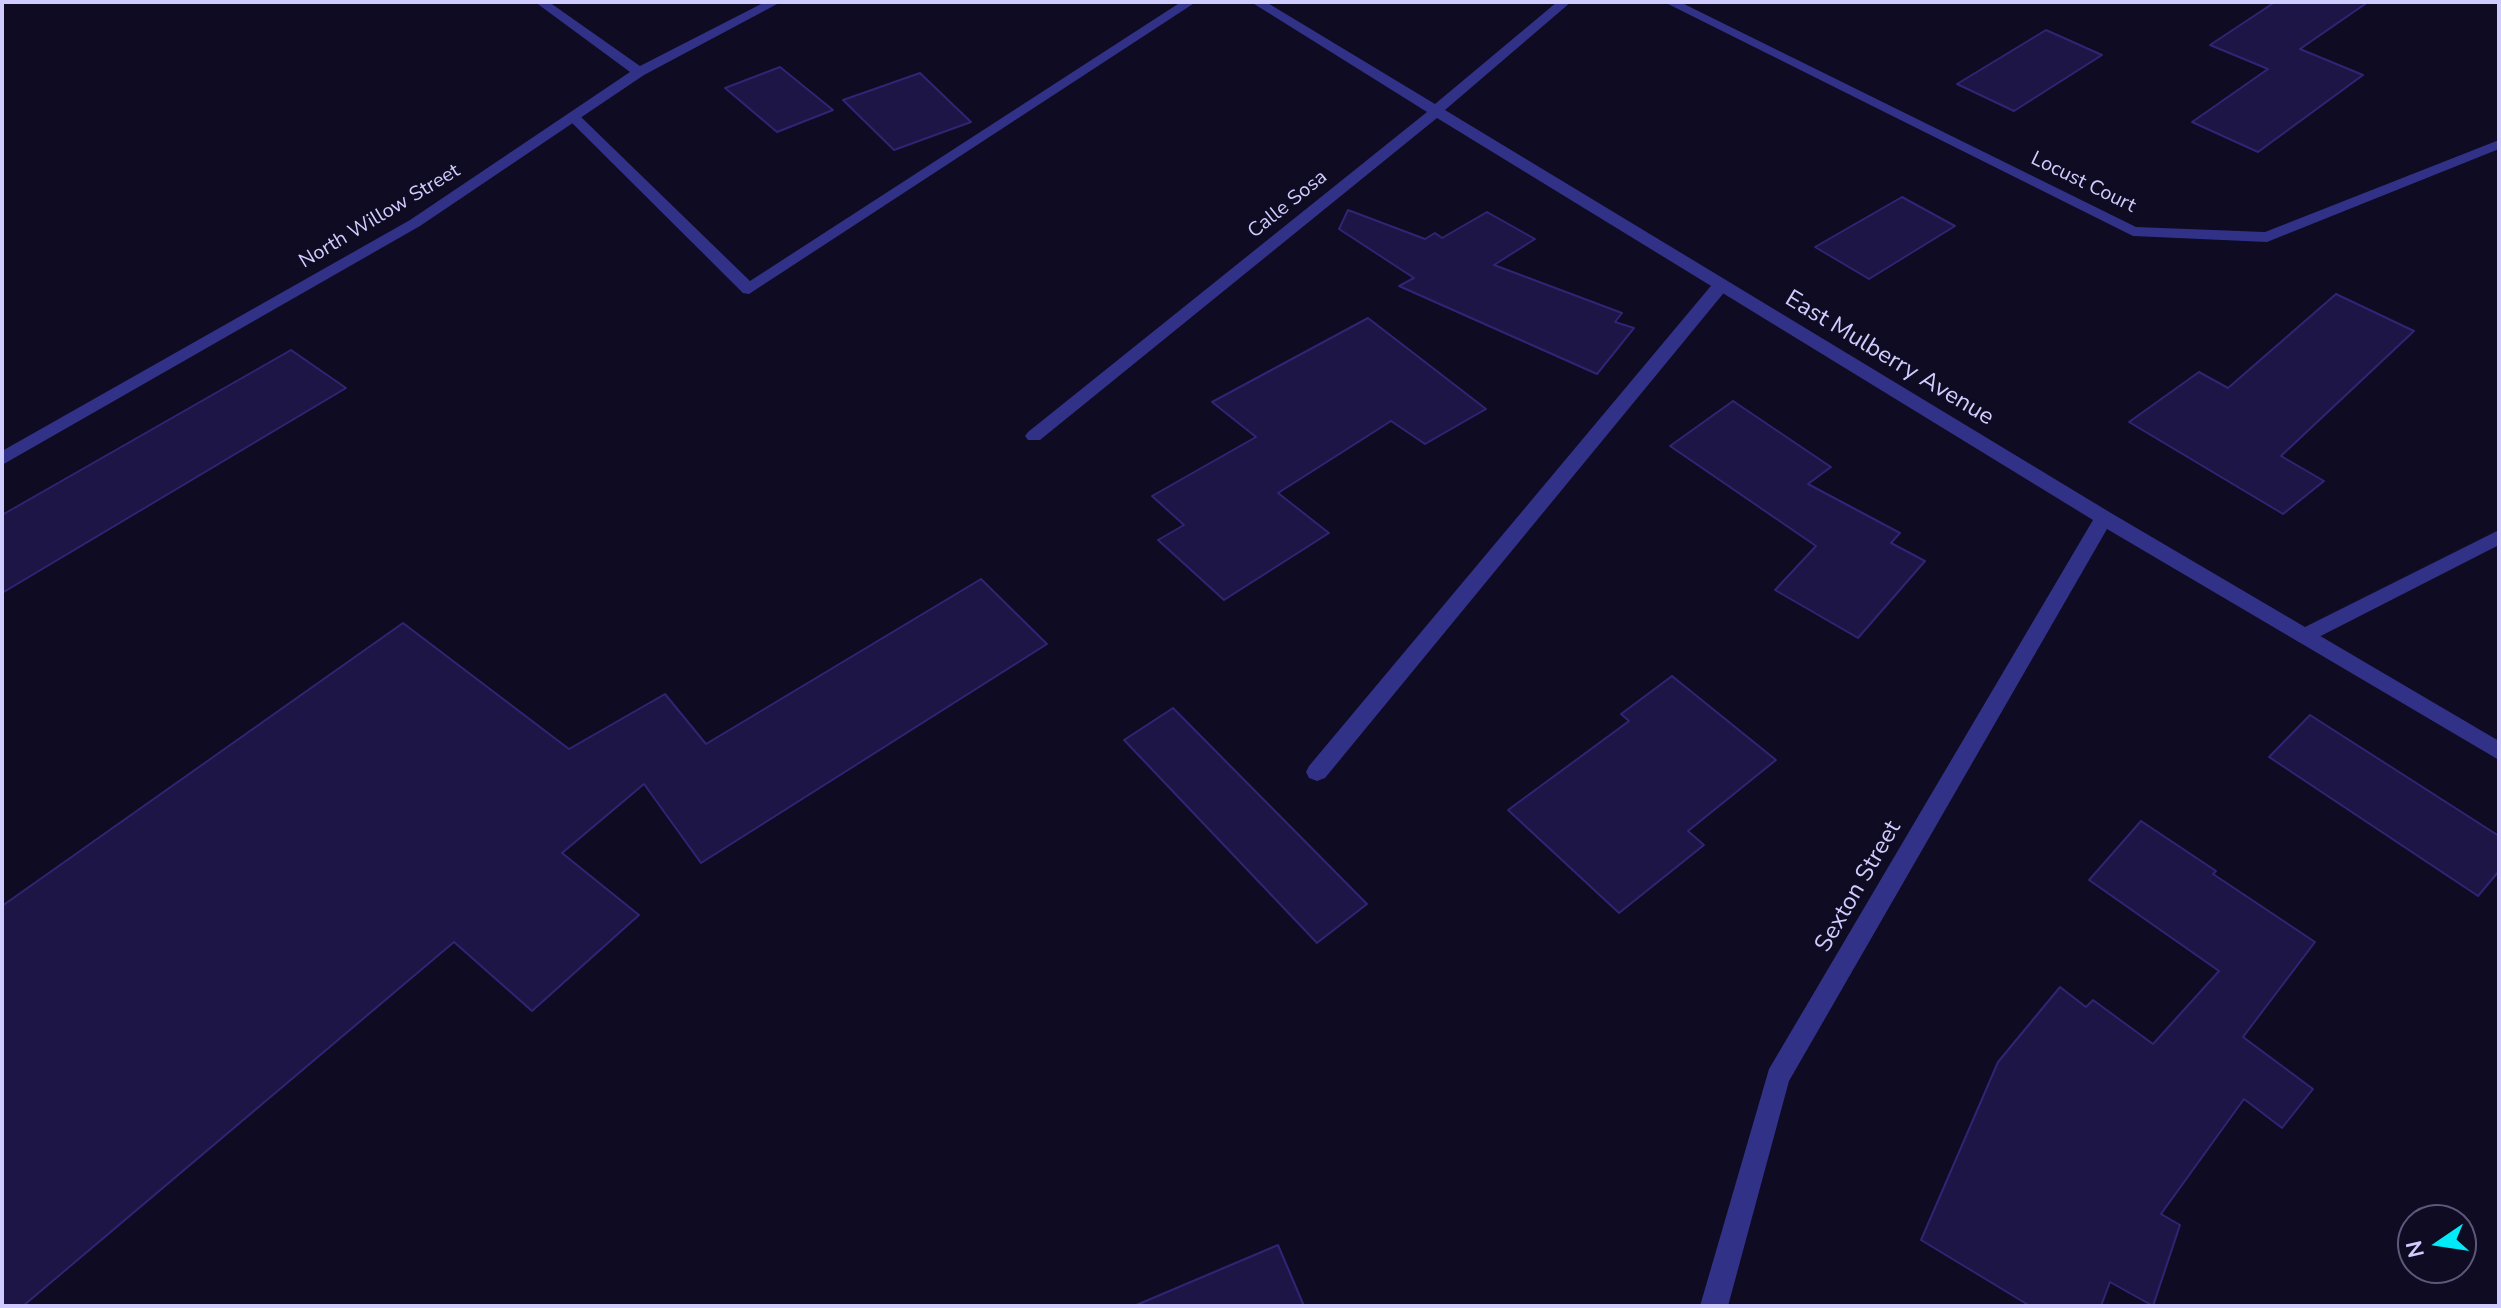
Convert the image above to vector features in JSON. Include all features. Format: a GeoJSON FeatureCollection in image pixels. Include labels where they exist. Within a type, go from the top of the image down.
{"type":"FeatureCollection","features":[{"type":"Feature","properties":{"kind":"street"},"geometry":{"type":"LineString","coordinates":[[541,2],[639,72]]}},
{"type":"Feature","properties":{"kind":"street","name":"North Willow Street"},"geometry":{"type":"LineString","coordinates":[[2,459],[415,223],[639,72],[775,2]]}},
{"type":"Feature","properties":{"kind":"street"},"geometry":{"type":"LineString","coordinates":[[573,117],[749,289],[1190,2]]}},
{"type":"Feature","properties":{"kind":"street","name":"East Mulberry Avenue"},"geometry":{"type":"LineString","coordinates":[[1257,2],[2104,518],[2499,751]]}},
{"type":"Feature","properties":{"kind":"street","name":"Calle Sosa"},"geometry":{"type":"LineString","coordinates":[[1034,436],[1435,112],[1565,2]]}},
{"type":"Feature","properties":{"kind":"street","name":"Locust Court"},"geometry":{"type":"LineString","coordinates":[[1670,2],[2133,231],[2267,237],[2499,144]]}},
{"type":"Feature","properties":{"kind":"street"},"geometry":{"type":"LineString","coordinates":[[1317,772],[1721,285]]}},
{"type":"Feature","properties":{"kind":"street","name":"Sexton Street"},"geometry":{"type":"LineString","coordinates":[[1714,1306],[1778,1077],[2104,518]]}},
{"type":"Feature","properties":{"kind":"street"},"geometry":{"type":"LineString","coordinates":[[2304,636],[2499,537]]}},
{"type":"Feature","properties":{"kind":"building"},"geometry":{"type":"Polygon","coordinates":[[[2275,2],[2368,2],[2300,49],[2363,75],[2258,152],[2192,122],[2268,69],[2210,45],[2275,2]]]}},
{"type":"Feature","properties":{"kind":"building"},"geometry":{"type":"Polygon","coordinates":[[[2046,30],[2102,55],[2014,111],[1957,84],[2046,30]]]}},
{"type":"Feature","properties":{"kind":"building"},"geometry":{"type":"Polygon","coordinates":[[[780,67],[833,110],[777,132],[725,88],[780,67]]]}},
{"type":"Feature","properties":{"kind":"building"},"geometry":{"type":"Polygon","coordinates":[[[920,73],[971,122],[894,150],[843,100],[920,73]]]}},
{"type":"Feature","properties":{"kind":"building"},"geometry":{"type":"Polygon","coordinates":[[[1902,197],[1955,226],[1869,279],[1815,247],[1902,197]]]}},
{"type":"Feature","properties":{"kind":"building"},"geometry":{"type":"Polygon","coordinates":[[[1348,210],[1425,239],[1435,233],[1442,238],[1487,212],[1535,239],[1494,265],[1622,313],[1615,322],[1634,328],[1597,374],[1399,286],[1414,278],[1339,229],[1348,210]]]}},
{"type":"Feature","properties":{"kind":"building"},"geometry":{"type":"Polygon","coordinates":[[[2336,294],[2414,331],[2281,456],[2324,481],[2283,514],[2129,422],[2199,372],[2228,388],[2336,294]]]}},
{"type":"Feature","properties":{"kind":"building"},"geometry":{"type":"Polygon","coordinates":[[[1368,318],[1486,409],[1425,444],[1391,421],[1278,493],[1329,533],[1224,600],[1158,540],[1184,525],[1152,496],[1256,437],[1212,402],[1368,318]]]}},
{"type":"Feature","properties":{"kind":"building"},"geometry":{"type":"Polygon","coordinates":[[[291,350],[346,388],[2,593],[2,515],[291,350]]]}},
{"type":"Feature","properties":{"kind":"building"},"geometry":{"type":"Polygon","coordinates":[[[1733,401],[1831,467],[1808,484],[1900,533],[1891,543],[1925,561],[1858,638],[1775,590],[1816,546],[1670,446],[1733,401]]]}},
{"type":"Feature","properties":{"kind":"building"},"geometry":{"type":"Polygon","coordinates":[[[981,579],[1047,644],[701,863],[644,784],[562,853],[639,915],[532,1011],[454,942],[23,1306],[2,1306],[2,906],[403,623],[569,749],[665,694],[706,744],[981,579]]]}},
{"type":"Feature","properties":{"kind":"building"},"geometry":{"type":"Polygon","coordinates":[[[1672,676],[1776,760],[1688,831],[1704,845],[1619,913],[1508,810],[1629,721],[1621,714],[1672,676]]]}},
{"type":"Feature","properties":{"kind":"building"},"geometry":{"type":"Polygon","coordinates":[[[1173,708],[1367,904],[1317,943],[1124,740],[1173,708]]]}},
{"type":"Feature","properties":{"kind":"building"},"geometry":{"type":"Polygon","coordinates":[[[2310,715],[2499,836],[2499,871],[2478,896],[2269,757],[2310,715]]]}},
{"type":"Feature","properties":{"kind":"building"},"geometry":{"type":"Polygon","coordinates":[[[2141,821],[2216,871],[2213,874],[2315,942],[2243,1037],[2313,1089],[2282,1128],[2244,1099],[2161,1214],[2180,1225],[2153,1306],[2110,1282],[2101,1306],[2030,1306],[1921,1240],[1998,1062],[2060,987],[2086,1007],[2093,1000],[2153,1044],[2219,971],[2089,880],[2141,821]]]}},
{"type":"Feature","properties":{"kind":"building"},"geometry":{"type":"Polygon","coordinates":[[[1278,1245],[1304,1306],[1134,1306],[1278,1245]]]}}]}
